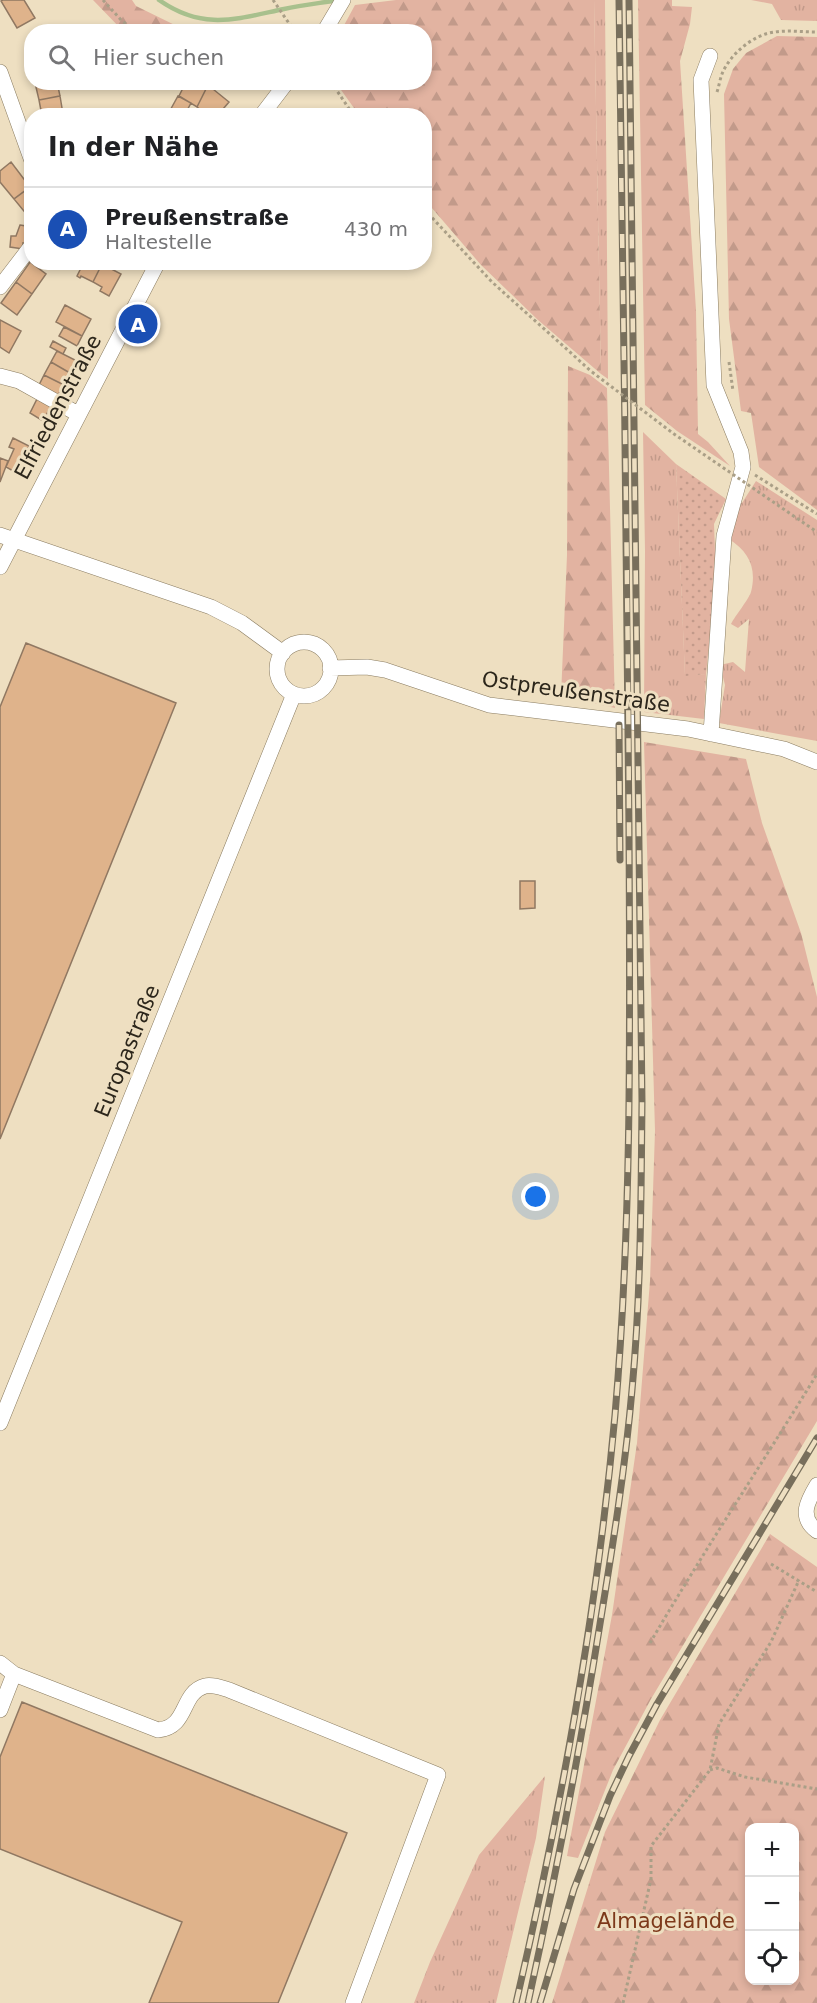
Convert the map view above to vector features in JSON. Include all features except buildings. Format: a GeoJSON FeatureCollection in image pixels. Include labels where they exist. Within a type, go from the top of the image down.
{"type":"FeatureCollection","features":[{"type":"Feature","properties":{"kind":"street"},"geometry":{"type":"LineString","coordinates":[[328,24],[343,0]]}},
{"type":"Feature","properties":{"kind":"street"},"geometry":{"type":"LineString","coordinates":[[710,56],[701,80],[714,385],[741,452],[743,467],[724,536],[711,734]]}},
{"type":"Feature","properties":{"kind":"street"},"geometry":{"type":"LineString","coordinates":[[0,72],[24,139]]}},
{"type":"Feature","properties":{"kind":"street"},"geometry":{"type":"LineString","coordinates":[[267,108],[281,90]]}},
{"type":"Feature","properties":{"kind":"street"},"geometry":{"type":"LineString","coordinates":[[0,287],[24,256]]}},
{"type":"Feature","properties":{"kind":"street","name":"Elfriedenstraße"},"geometry":{"type":"LineString","coordinates":[[0,567],[7,538],[78,414],[154,270]]}},
{"type":"Feature","properties":{"kind":"street"},"geometry":{"type":"LineString","coordinates":[[0,376],[19,381],[78,414]]}},
{"type":"Feature","properties":{"kind":"street"},"geometry":{"type":"LineString","coordinates":[[7,538],[211,607],[242,623],[283,653]]}},
{"type":"Feature","properties":{"kind":"street"},"geometry":{"type":"LineString","coordinates":[[298,643],[315,645],[327,656],[330,668],[328,680],[318,692],[310,696],[294,694],[283,686],[279,680],[277,665],[283,653],[290,646],[298,643]]}},
{"type":"Feature","properties":{"kind":"street","name":"Ostpreußenstraße"},"geometry":{"type":"LineString","coordinates":[[330,668],[367,667],[385,670],[489,705],[688,729],[784,749],[817,762]]}},
{"type":"Feature","properties":{"kind":"street","name":"Europastraße"},"geometry":{"type":"LineString","coordinates":[[0,1423],[294,694]]}},
{"type":"Feature","properties":{"kind":"street"},"geometry":{"type":"LineString","coordinates":[[817,1485],[805,1505],[806,1515],[817,1531]]}},
{"type":"Feature","properties":{"kind":"street"},"geometry":{"type":"LineString","coordinates":[[0,1662],[14,1674],[158,1730],[165,1729],[181,1718],[188,1700],[195,1693],[204,1686],[214,1686],[229,1690],[438,1775],[354,2003]]}},
{"type":"Feature","properties":{"kind":"street"},"geometry":{"type":"LineString","coordinates":[[0,1710],[14,1674]]}},
{"type":"Feature","properties":{"kind":"path"},"geometry":{"type":"LineString","coordinates":[[103,0],[126,24]]}},
{"type":"Feature","properties":{"kind":"path"},"geometry":{"type":"LineString","coordinates":[[273,0],[290,24]]}},
{"type":"Feature","properties":{"kind":"path"},"geometry":{"type":"LineString","coordinates":[[717,92],[723,72],[734,57],[759,35],[774,32],[817,32]]}},
{"type":"Feature","properties":{"kind":"path"},"geometry":{"type":"LineString","coordinates":[[337,90],[349,108]]}},
{"type":"Feature","properties":{"kind":"path"},"geometry":{"type":"LineString","coordinates":[[432,218],[492,282],[592,372],[674,434],[817,532]]}},
{"type":"Feature","properties":{"kind":"path"},"geometry":{"type":"LineString","coordinates":[[729,357],[734,398]]}},
{"type":"Feature","properties":{"kind":"path"},"geometry":{"type":"LineString","coordinates":[[743,467],[817,514]]}},
{"type":"Feature","properties":{"kind":"path"},"geometry":{"type":"LineString","coordinates":[[650,1643],[693,1569],[817,1374]]}},
{"type":"Feature","properties":{"kind":"path"},"geometry":{"type":"LineString","coordinates":[[771,1564],[817,1592]]}},
{"type":"Feature","properties":{"kind":"path"},"geometry":{"type":"LineString","coordinates":[[623,2003],[651,1879],[651,1846],[710,1770],[719,1724],[771,1642],[799,1580]]}},
{"type":"Feature","properties":{"kind":"path"},"geometry":{"type":"LineString","coordinates":[[710,1770],[717,1768],[745,1777],[817,1790]]}},
{"type":"Feature","properties":{"kind":"green space"},"geometry":{"type":"Polygon","coordinates":[[[93,0],[132,0],[136,6],[173,24],[116,24],[93,0]]]}},
{"type":"Feature","properties":{"kind":"green space"},"geometry":{"type":"Polygon","coordinates":[[[396,0],[594,0],[601,374],[538,320],[481,265],[432,208],[432,108],[354,108],[341,90],[432,90],[432,24],[345,24],[355,5],[396,0]]]}},
{"type":"Feature","properties":{"kind":"green space"},"geometry":{"type":"Polygon","coordinates":[[[594,0],[605,0],[608,379],[601,374],[594,0]]]}},
{"type":"Feature","properties":{"kind":"green space"},"geometry":{"type":"Polygon","coordinates":[[[638,0],[672,0],[672,6],[692,7],[680,61],[696,310],[698,434],[730,466],[677,431],[645,405],[638,0]]]}},
{"type":"Feature","properties":{"kind":"green space"},"geometry":{"type":"Polygon","coordinates":[[[751,0],[817,0],[817,21],[781,20],[772,4],[751,0]]]}},
{"type":"Feature","properties":{"kind":"green space"},"geometry":{"type":"Polygon","coordinates":[[[777,36],[817,37],[817,510],[759,467],[751,413],[741,411],[729,319],[724,94],[733,69],[746,53],[777,36]]]}},
{"type":"Feature","properties":{"kind":"green space"},"geometry":{"type":"Polygon","coordinates":[[[568,366],[590,375],[607,388],[615,708],[561,696],[567,555],[568,366]]]}},
{"type":"Feature","properties":{"kind":"green space"},"geometry":{"type":"Polygon","coordinates":[[[643,432],[676,464],[685,675],[706,674],[704,719],[644,712],[643,432]]]}},
{"type":"Feature","properties":{"kind":"green space"},"geometry":{"type":"Polygon","coordinates":[[[676,464],[726,499],[714,524],[716,577],[706,674],[685,676],[676,464]]]}},
{"type":"Feature","properties":{"kind":"green space"},"geometry":{"type":"Polygon","coordinates":[[[756,481],[817,520],[817,741],[719,723],[725,685],[720,665],[733,662],[745,672],[749,619],[738,628],[731,624],[750,595],[753,575],[750,561],[742,549],[729,539],[737,503],[742,503],[756,481]]]}},
{"type":"Feature","properties":{"kind":"green space"},"geometry":{"type":"Polygon","coordinates":[[[644,742],[746,759],[762,823],[801,933],[817,997],[817,1421],[651,1699],[613,1770],[578,1858],[567,1856],[612,1615],[637,1443],[650,1281],[655,1131],[644,742]]]}},
{"type":"Feature","properties":{"kind":"green space","name":"Almagelände"},"geometry":{"type":"Polygon","coordinates":[[[770,1534],[817,1567],[817,2003],[552,2003],[605,1832],[660,1720],[770,1534]]]}},
{"type":"Feature","properties":{"kind":"green space"},"geometry":{"type":"Polygon","coordinates":[[[545,1776],[536,1838],[496,2003],[414,2003],[430,1962],[479,1855],[545,1776]]]}},
{"type":"Feature","properties":{"kind":"waterway"},"geometry":{"type":"LineString","coordinates":[[159,0],[190,16],[220,20],[339,0]]}},
{"type":"Feature","properties":{"kind":"railway"},"geometry":{"type":"LineString","coordinates":[[516,2003],[548,1857],[588,1637],[607,1489],[621,1342],[629,1122],[629,902],[619,0]]}},
{"type":"Feature","properties":{"kind":"railway"},"geometry":{"type":"LineString","coordinates":[[528,2003],[575,1770],[609,1570],[626,1450],[637,1318],[642,1102],[629,0]]}},
{"type":"Feature","properties":{"kind":"railway"},"geometry":{"type":"LineString","coordinates":[[619,725],[620,860]]}},
{"type":"Feature","properties":{"kind":"railway"},"geometry":{"type":"LineString","coordinates":[[540,2003],[574,1889],[610,1796],[629,1756],[657,1704],[817,1438]]}},
{"type":"Feature","properties":{"kind":"place","name":"Preußenstraße"},"geometry":{"type":"Point","coordinates":[138,324]}}]}
